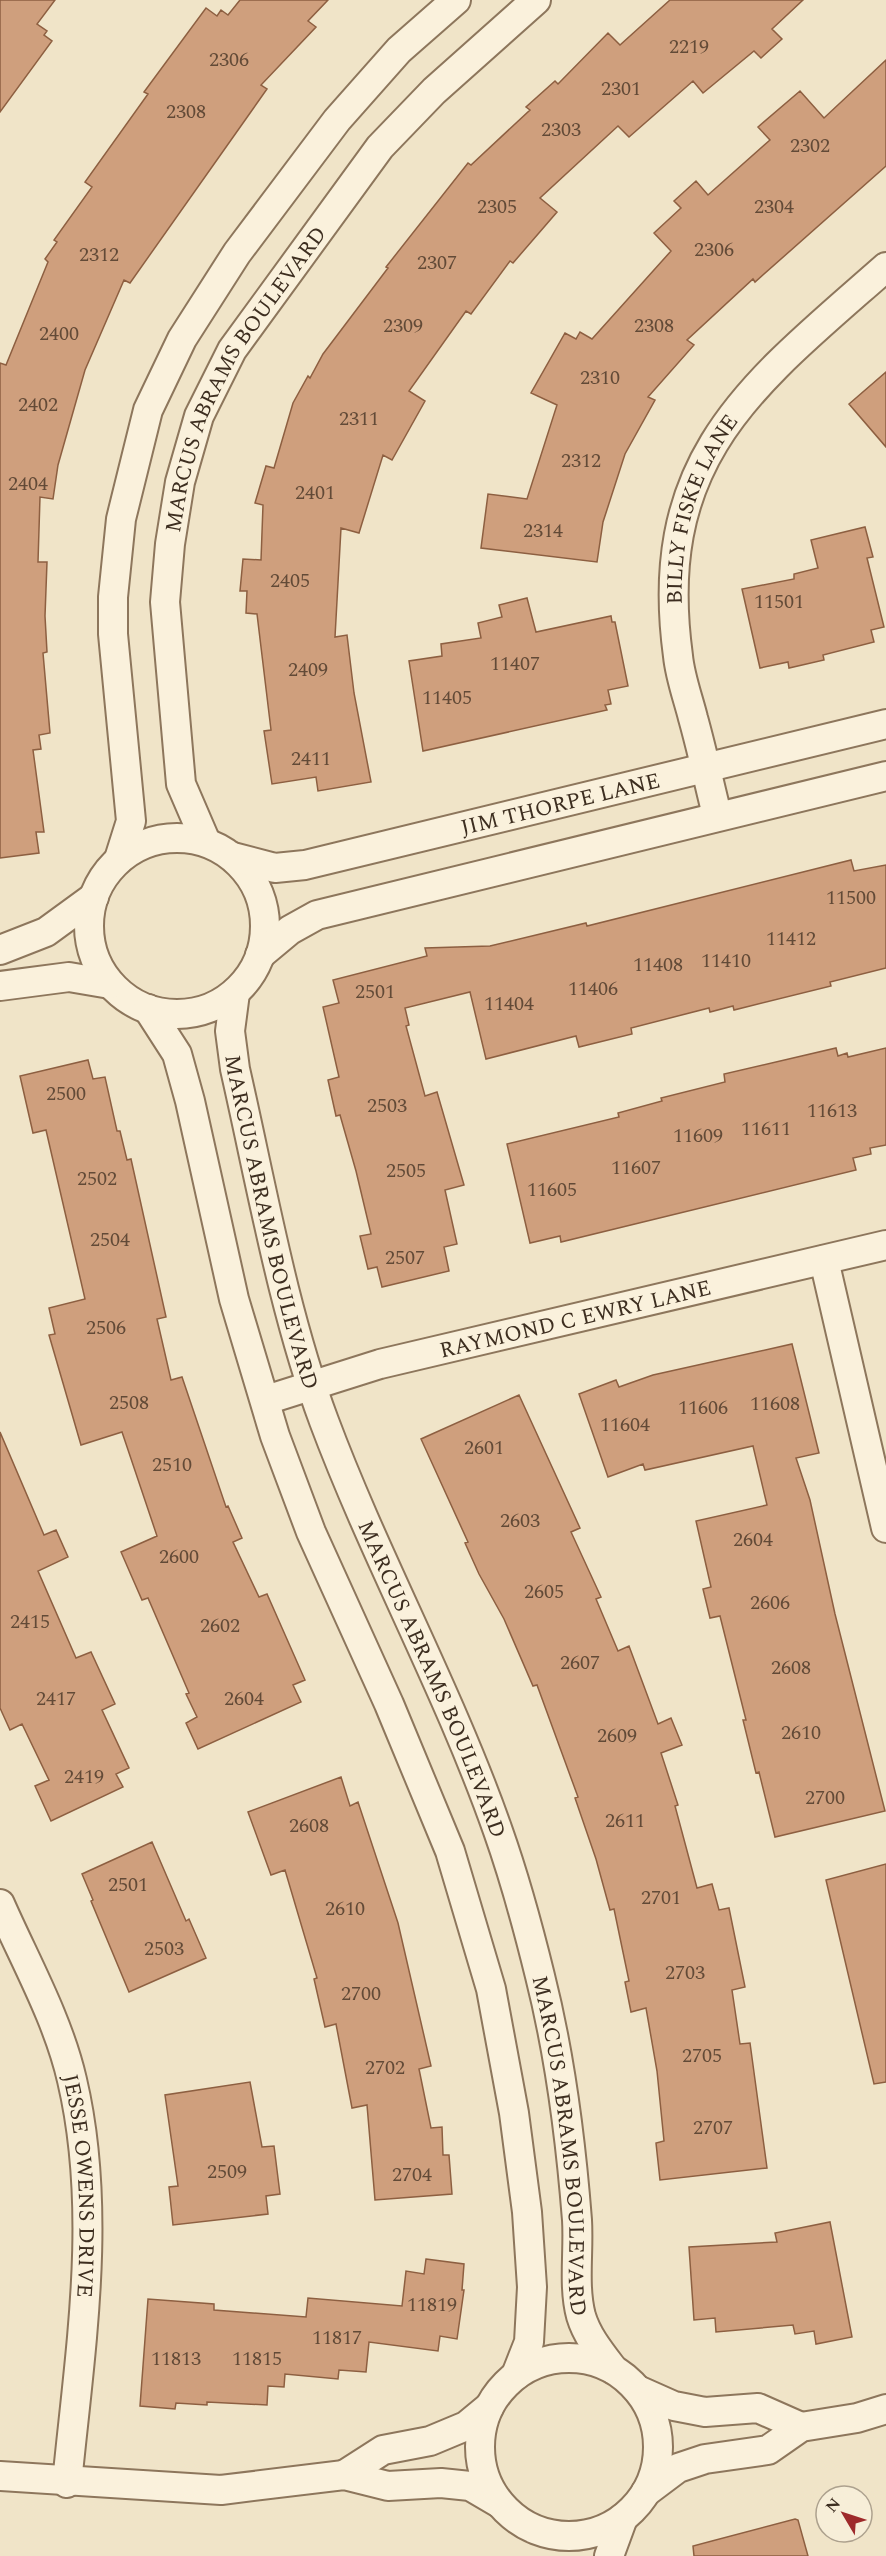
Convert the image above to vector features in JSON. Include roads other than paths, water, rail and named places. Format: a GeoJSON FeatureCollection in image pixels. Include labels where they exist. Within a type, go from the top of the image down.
{"type":"FeatureCollection","features":[{"type":"Feature","properties":{"kind":"street"},"geometry":{"type":"LineString","coordinates":[[119,859],[146,844],[161,840],[191,838],[206,842],[233,857],[253,880],[260,894],[266,924],[260,955],[254,969],[235,993],[209,1008],[194,1013],[171,1014],[148,1009],[134,1003],[111,984],[95,957],[90,943],[90,912],[94,897],[100,883],[119,859],[131,821],[113,634],[114,597],[122,519],[148,410],[182,339],[237,253],[337,120],[399,50],[456,0]]}},
{"type":"Feature","properties":{"kind":"street","name":"MARCUS ABRAMS BOULEVARD"},"geometry":{"type":"LineString","coordinates":[[206,842],[181,784],[165,602],[170,544],[180,482],[199,416],[232,350],[380,147],[434,91],[536,0]]}},
{"type":"Feature","properties":{"kind":"street","name":"BILLY FISKE LANE"},"geometry":{"type":"LineString","coordinates":[[717,815],[678,658],[673,594],[681,527],[692,486],[711,444],[737,407],[768,371],[886,267]]}},
{"type":"Feature","properties":{"kind":"street","name":"JIM THORPE LANE"},"geometry":{"type":"LineString","coordinates":[[233,857],[275,868],[304,865],[886,724]]}},
{"type":"Feature","properties":{"kind":"street"},"geometry":{"type":"LineString","coordinates":[[260,955],[290,930],[317,915],[717,815],[886,776]]}},
{"type":"Feature","properties":{"kind":"street"},"geometry":{"type":"LineString","coordinates":[[0,950],[46,932],[94,897]]}},
{"type":"Feature","properties":{"kind":"street"},"geometry":{"type":"LineString","coordinates":[[0,986],[69,977],[111,984]]}},
{"type":"Feature","properties":{"kind":"street","name":"MARCUS ABRAMS BOULEVARD"},"geometry":{"type":"LineString","coordinates":[[235,993],[231,1032],[235,1069],[311,1383],[348,1481],[465,1746],[498,1831],[524,1911],[542,1985],[565,2118],[577,2222],[581,2314],[592,2342],[613,2368]]}},
{"type":"Feature","properties":{"kind":"street","name":"MARCUS ABRAMS BOULEVARD"},"geometry":{"type":"LineString","coordinates":[[148,1009],[177,1054],[190,1101],[234,1299],[275,1436],[310,1532],[389,1704],[450,1851],[491,1989],[514,2113],[527,2212],[532,2287],[529,2342],[516,2375]]}},
{"type":"Feature","properties":{"kind":"street","name":"RAYMOND C EWRY LANE"},"geometry":{"type":"LineString","coordinates":[[266,1400],[311,1383],[380,1364],[886,1245]]}},
{"type":"Feature","properties":{"kind":"street"},"geometry":{"type":"LineString","coordinates":[[824,1260],[886,1528]]}},
{"type":"Feature","properties":{"kind":"street","name":"JESSE OWENS DRIVE"},"geometry":{"type":"LineString","coordinates":[[0,1904],[52,2024],[72,2079],[87,2176],[86,2280],[67,2482]]}},
{"type":"Feature","properties":{"kind":"street"},"geometry":{"type":"LineString","coordinates":[[801,2427],[758,2408],[705,2412],[674,2406],[638,2390],[613,2368],[589,2360],[563,2358],[539,2363],[516,2375],[501,2389],[489,2407],[481,2431],[480,2457],[486,2481],[499,2503],[512,2517],[527,2526],[551,2535],[576,2536],[600,2531],[623,2518],[646,2492],[678,2468],[705,2459],[768,2450],[801,2427],[857,2418],[886,2409]]}},
{"type":"Feature","properties":{"kind":"street"},"geometry":{"type":"LineString","coordinates":[[638,2390],[652,2414],[658,2440],[656,2467],[646,2492]]}},
{"type":"Feature","properties":{"kind":"street"},"geometry":{"type":"LineString","coordinates":[[344,2475],[383,2450],[430,2441],[466,2426],[489,2407]]}},
{"type":"Feature","properties":{"kind":"street"},"geometry":{"type":"LineString","coordinates":[[0,2476],[220,2490],[344,2475],[388,2486],[441,2483],[470,2486],[499,2503]]}},
{"type":"Feature","properties":{"kind":"street"},"geometry":{"type":"LineString","coordinates":[[609,2556],[623,2518]]}},
{"type":"Feature","properties":{"kind":"street"},"geometry":{"type":"LineString","coordinates":[[527,2526],[547,2556]]}}]}
